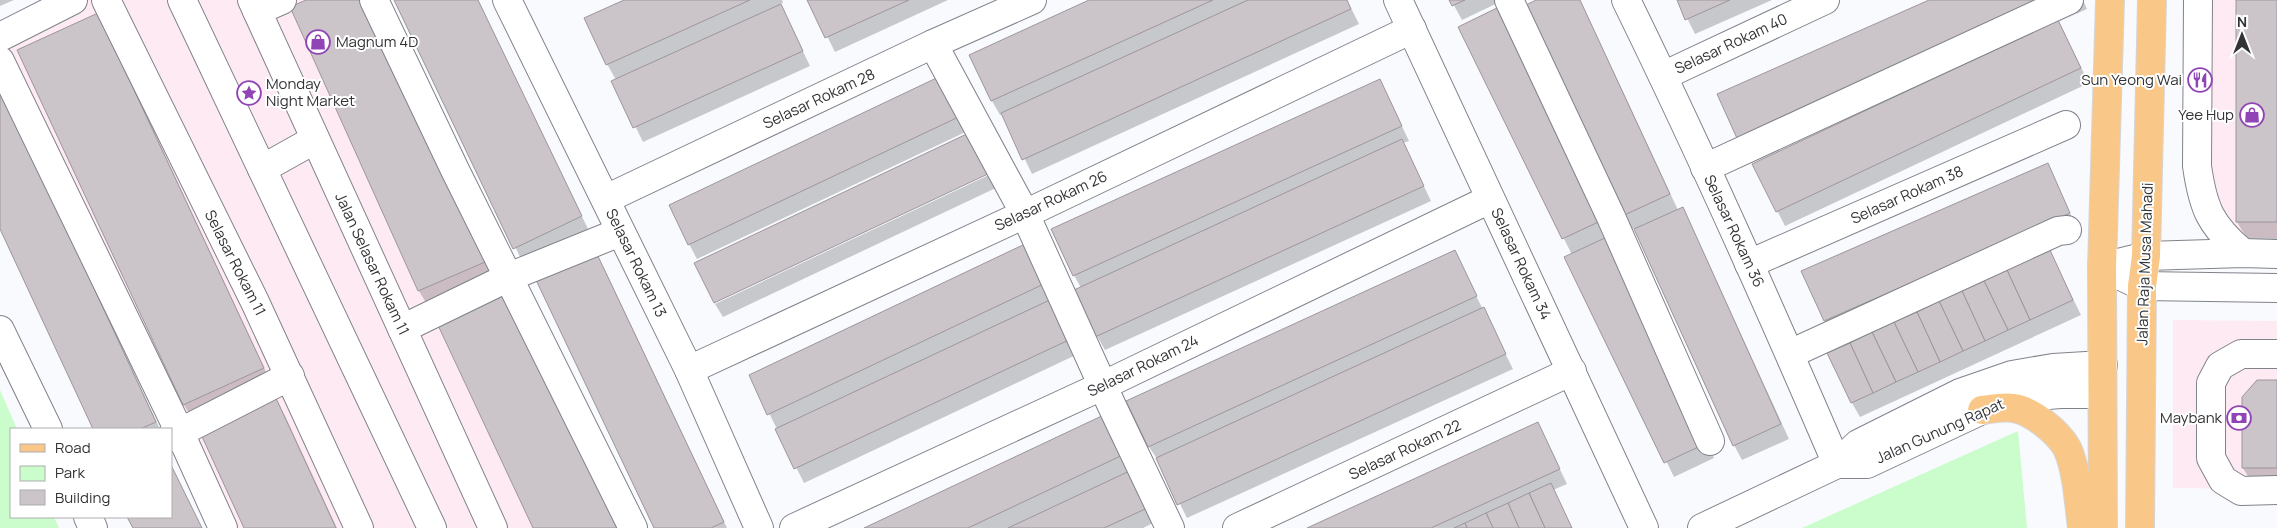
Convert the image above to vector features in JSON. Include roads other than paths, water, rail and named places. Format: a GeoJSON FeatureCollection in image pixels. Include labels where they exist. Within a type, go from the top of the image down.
{"type":"FeatureCollection","features":[{"type":"Feature","properties":{"kind":"main road"},"geometry":{"type":"LineString","coordinates":[[2102,528],[2108,380],[2102,267],[2110,0]]}},
{"type":"Feature","properties":{"kind":"main road","name":"Jalan Raja Musa Mahadi"},"geometry":{"type":"LineString","coordinates":[[2140,528],[2142,286],[2146,256],[2152,0]]}},
{"type":"Feature","properties":{"kind":"main road"},"geometry":{"type":"LineString","coordinates":[[2108,380],[2142,286]]}},
{"type":"Feature","properties":{"kind":"main road"},"geometry":{"type":"LineString","coordinates":[[2108,380],[2141,419]]}},
{"type":"Feature","properties":{"kind":"main road"},"geometry":{"type":"LineString","coordinates":[[1982,410],[2012,408],[2030,413],[2050,429],[2066,448],[2076,486],[2082,528]]}},
{"type":"Feature","properties":{"kind":"street"},"geometry":{"type":"LineString","coordinates":[[0,38],[73,0]]}},
{"type":"Feature","properties":{"kind":"street","name":"Selasar Rokam 11"},"geometry":{"type":"LineString","coordinates":[[106,0],[290,376],[359,528]]}},
{"type":"Feature","properties":{"kind":"street"},"geometry":{"type":"LineString","coordinates":[[182,0],[432,528]]}},
{"type":"Feature","properties":{"kind":"street"},"geometry":{"type":"LineString","coordinates":[[255,5],[282,0]]}},
{"type":"Feature","properties":{"kind":"street"},"geometry":{"type":"LineString","coordinates":[[374,0],[455,170],[633,528]]}},
{"type":"Feature","properties":{"kind":"street","name":"Selasar Rokam 28"},"geometry":{"type":"LineString","coordinates":[[606,199],[933,44],[1032,0]]}},
{"type":"Feature","properties":{"kind":"street","name":"Selasar Rokam 34"},"geometry":{"type":"LineString","coordinates":[[1398,0],[1644,528]]}},
{"type":"Feature","properties":{"kind":"street"},"geometry":{"type":"LineString","coordinates":[[1509,0],[1611,217],[1710,441]]}},
{"type":"Feature","properties":{"kind":"street","name":"Selasar Rokam 36"},"geometry":{"type":"LineString","coordinates":[[1626,0],[1663,76],[1790,354],[1837,464]]}},
{"type":"Feature","properties":{"kind":"street","name":"Selasar Rokam 40"},"geometry":{"type":"LineString","coordinates":[[1663,76],[1825,0]]}},
{"type":"Feature","properties":{"kind":"street"},"geometry":{"type":"LineString","coordinates":[[1705,168],[2069,0]]}},
{"type":"Feature","properties":{"kind":"street"},"geometry":{"type":"LineString","coordinates":[[2198,0],[2197,166],[2201,193],[2210,215],[2223,236],[2243,252]]}},
{"type":"Feature","properties":{"kind":"street","name":"Selasar Rokam 13"},"geometry":{"type":"LineString","coordinates":[[515,3],[620,232],[689,370],[755,527]]}},
{"type":"Feature","properties":{"kind":"street","name":"Jalan Selasar Rokam 11"},"geometry":{"type":"LineString","coordinates":[[255,5],[314,140],[493,528]]}},
{"type":"Feature","properties":{"kind":"street","name":"Selasar Rokam 26"},"geometry":{"type":"LineString","coordinates":[[689,370],[1025,214],[1412,29]]}},
{"type":"Feature","properties":{"kind":"street"},"geometry":{"type":"LineString","coordinates":[[933,44],[1025,214],[1102,386],[1170,528]]}},
{"type":"Feature","properties":{"kind":"street"},"geometry":{"type":"LineString","coordinates":[[0,62],[176,435],[223,528]]}},
{"type":"Feature","properties":{"kind":"street","name":"Selasar Rokam 38"},"geometry":{"type":"LineString","coordinates":[[1749,264],[2066,125]]}},
{"type":"Feature","properties":{"kind":"street"},"geometry":{"type":"LineString","coordinates":[[262,169],[314,140]]}},
{"type":"Feature","properties":{"kind":"street","name":"Selasar Rokam 24"},"geometry":{"type":"LineString","coordinates":[[794,528],[1102,386],[1490,199]]}},
{"type":"Feature","properties":{"kind":"street"},"geometry":{"type":"LineString","coordinates":[[1790,354],[2058,231],[2067,230]]}},
{"type":"Feature","properties":{"kind":"street"},"geometry":{"type":"LineString","coordinates":[[402,329],[509,277],[620,232]]}},
{"type":"Feature","properties":{"kind":"street"},"geometry":{"type":"LineString","coordinates":[[2102,267],[2146,256],[2243,252],[2277,254]]}},
{"type":"Feature","properties":{"kind":"street"},"geometry":{"type":"LineString","coordinates":[[2102,267],[2142,286],[2277,288]]}},
{"type":"Feature","properties":{"kind":"street"},"geometry":{"type":"LineString","coordinates":[[0,330],[48,428]]}},
{"type":"Feature","properties":{"kind":"street"},"geometry":{"type":"LineString","coordinates":[[2277,354],[2241,354],[2220,366],[2211,383],[2211,458],[2223,480],[2241,491],[2277,490]]}},
{"type":"Feature","properties":{"kind":"street","name":"Jalan Gunung Rapat"},"geometry":{"type":"LineString","coordinates":[[1702,528],[1837,464],[1858,444],[1960,393],[2012,375],[2053,368],[2108,380]]}},
{"type":"Feature","properties":{"kind":"street","name":"Selasar Rokam 22"},"geometry":{"type":"LineString","coordinates":[[1237,528],[1572,371]]}},
{"type":"Feature","properties":{"kind":"street"},"geometry":{"type":"LineString","coordinates":[[176,435],[290,376]]}},
{"type":"Feature","properties":{"kind":"street","name":"Jalan Gunung Rapat"},"geometry":{"type":"LineString","coordinates":[[1837,464],[1867,464],[1982,410],[2016,398],[2060,394],[2108,380]]}},
{"type":"Feature","properties":{"kind":"place","name":"Magnum 4D"},"geometry":{"type":"Point","coordinates":[318,42]}},
{"type":"Feature","properties":{"kind":"place","name":"Sun Yeong Wai"},"geometry":{"type":"Point","coordinates":[2200,80]}},
{"type":"Feature","properties":{"kind":"place","name":"Monday Night Market"},"geometry":{"type":"Point","coordinates":[249,93]}},
{"type":"Feature","properties":{"kind":"place","name":"Yee Hup"},"geometry":{"type":"Point","coordinates":[2252,115]}},
{"type":"Feature","properties":{"kind":"place","name":"Maybank"},"geometry":{"type":"Point","coordinates":[2239,418]}}]}
